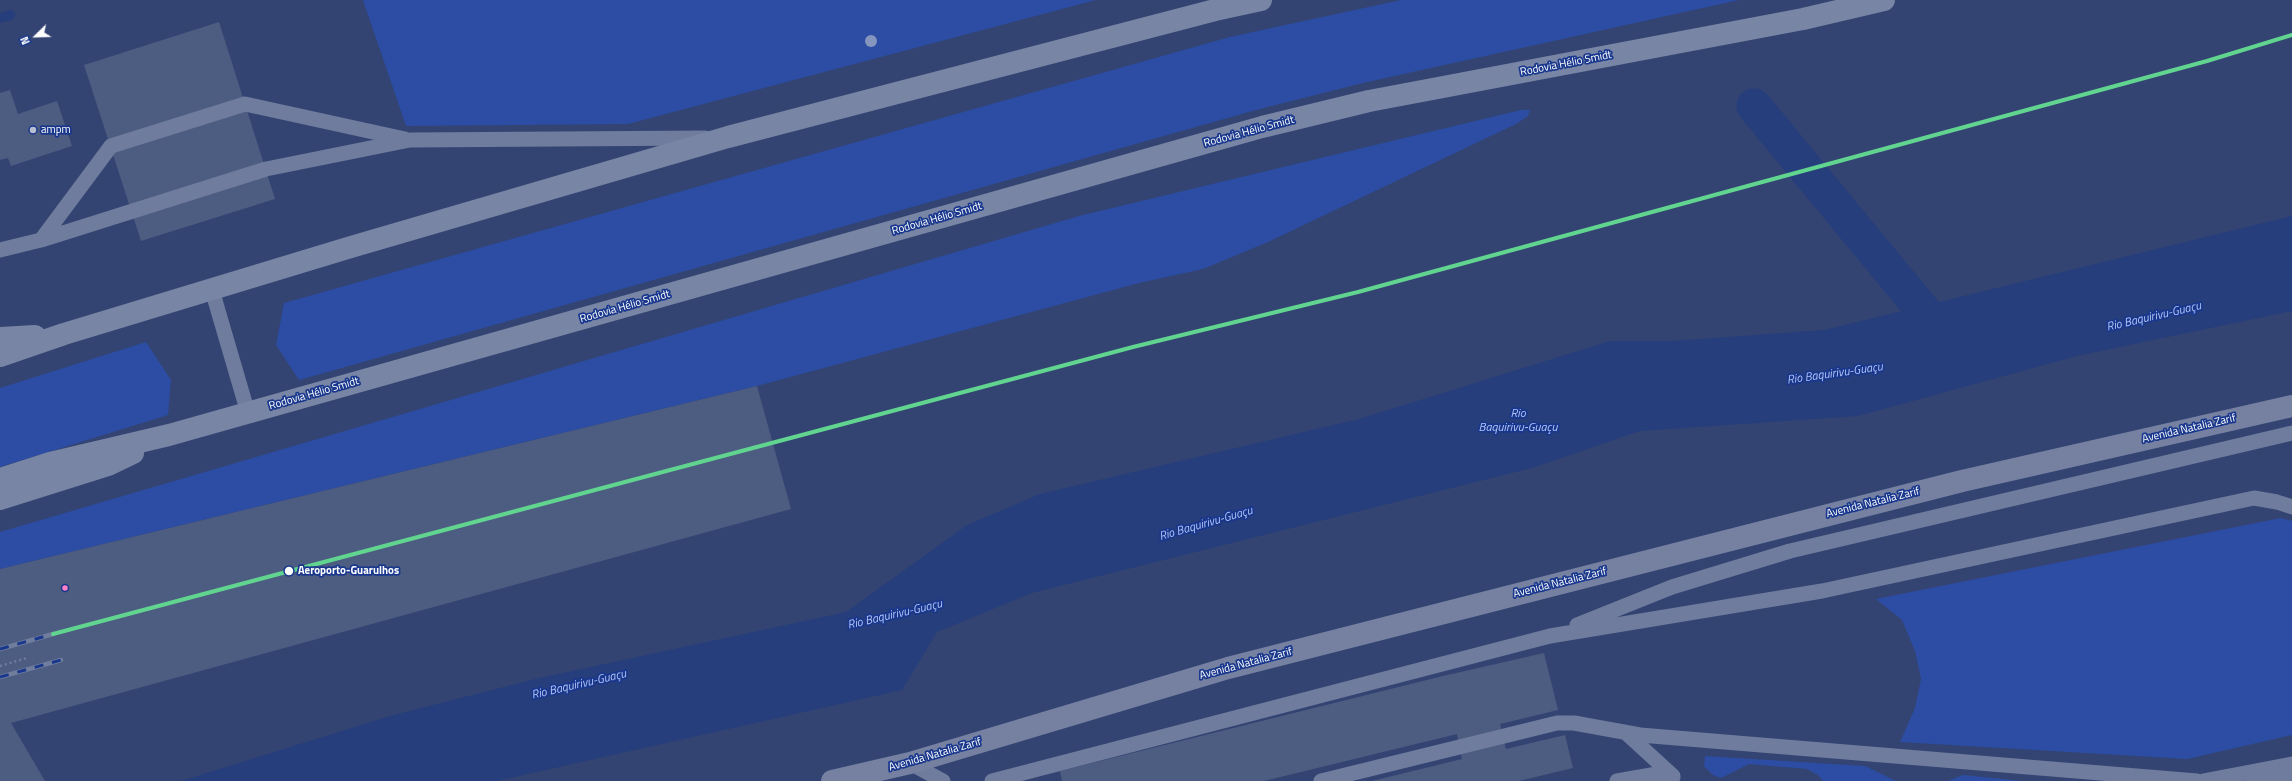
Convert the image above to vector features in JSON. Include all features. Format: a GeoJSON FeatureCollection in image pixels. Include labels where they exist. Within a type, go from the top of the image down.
{"type":"FeatureCollection","features":[{"type":"Feature","properties":{"kind":"main road"},"geometry":{"type":"LineString","coordinates":[[0,356],[64,334],[728,138],[1215,10],[1261,0]]}},
{"type":"Feature","properties":{"kind":"main road","name":"Rodovia Hélio Smidt"},"geometry":{"type":"LineString","coordinates":[[0,479],[50,463],[168,435],[248,413],[1262,127],[1369,102],[1803,19],[1884,0]]}},
{"type":"Feature","properties":{"kind":"main road"},"geometry":{"type":"LineString","coordinates":[[0,338],[64,334]]}},
{"type":"Feature","properties":{"kind":"main road","name":"Avenida Natalia Zarif"},"geometry":{"type":"LineString","coordinates":[[832,781],[910,763],[1236,666],[1962,481],[2292,406]]}},
{"type":"Feature","properties":{"kind":"main road"},"geometry":{"type":"LineString","coordinates":[[0,499],[108,465],[168,435]]}},
{"type":"Feature","properties":{"kind":"lane"},"geometry":{"type":"LineString","coordinates":[[41,240],[111,146],[245,104],[410,140]]}},
{"type":"Feature","properties":{"kind":"lane"},"geometry":{"type":"LineString","coordinates":[[0,250],[41,240],[266,169],[410,140],[728,138]]}},
{"type":"Feature","properties":{"kind":"lane"},"geometry":{"type":"LineString","coordinates":[[212,290],[248,413]]}},
{"type":"Feature","properties":{"kind":"lane"},"geometry":{"type":"LineString","coordinates":[[1550,636],[1672,587],[1790,550],[2292,433]]}},
{"type":"Feature","properties":{"kind":"lane"},"geometry":{"type":"LineString","coordinates":[[992,781],[1550,636],[1822,591],[2254,498],[2277,502],[2292,507]]}},
{"type":"Feature","properties":{"kind":"lane"},"geometry":{"type":"LineString","coordinates":[[1321,781],[1557,723],[1623,731],[1640,735],[2197,781]]}},
{"type":"Feature","properties":{"kind":"lane"},"geometry":{"type":"LineString","coordinates":[[1623,731],[1675,779]]}},
{"type":"Feature","properties":{"kind":"lane"},"geometry":{"type":"LineString","coordinates":[[910,763],[943,781]]}},
{"type":"Feature","properties":{"kind":"lane"},"geometry":{"type":"LineString","coordinates":[[2203,781],[2292,764]]}},
{"type":"Feature","properties":{"kind":"lane"},"geometry":{"type":"LineString","coordinates":[[1617,781],[1657,774],[1675,779]]}},
{"type":"Feature","properties":{"kind":"lane"},"geometry":{"type":"LineString","coordinates":[[2211,781],[2292,778]]}},
{"type":"Feature","properties":{"kind":"path"},"geometry":{"type":"LineString","coordinates":[[0,666],[27,658]]}},
{"type":"Feature","properties":{"kind":"shaded area"},"geometry":{"type":"Polygon","coordinates":[[[363,0],[1096,0],[628,124],[406,126],[363,0]]]}},
{"type":"Feature","properties":{"kind":"shaded area"},"geometry":{"type":"Polygon","coordinates":[[[1401,0],[1739,0],[1363,83],[1256,110],[299,380],[276,345],[284,303],[1230,37],[1401,0]]]}},
{"type":"Feature","properties":{"kind":"shaded area"},"geometry":{"type":"Polygon","coordinates":[[[1521,110],[1530,110],[1528,116],[1516,124],[1268,242],[1203,269],[1139,283],[757,386],[0,569],[0,532],[1079,216],[1521,110]]]}},
{"type":"Feature","properties":{"kind":"shaded area"},"geometry":{"type":"Polygon","coordinates":[[[146,342],[171,380],[168,415],[0,467],[0,388],[146,342]]]}},
{"type":"Feature","properties":{"kind":"shaded area"},"geometry":{"type":"Polygon","coordinates":[[[2281,518],[2292,521],[2292,735],[2187,759],[1900,742],[1915,708],[1921,679],[1915,651],[1902,620],[1876,599],[2281,518]]]}},
{"type":"Feature","properties":{"kind":"shaded area"},"geometry":{"type":"Polygon","coordinates":[[[1705,756],[1865,766],[1896,781],[1823,781],[1818,775],[1807,769],[1749,764],[1721,778],[1713,775],[1704,766],[1705,756]]]}},
{"type":"Feature","properties":{"kind":"shaded area"},"geometry":{"type":"Polygon","coordinates":[[[1963,775],[2022,781],[1948,781],[1963,775]]]}},
{"type":"Feature","properties":{"kind":"water","name":"Rio Baquirivu-Guaçu"},"geometry":{"type":"Polygon","coordinates":[[[2292,216],[2292,311],[2077,356],[1858,416],[1640,431],[1532,468],[1032,593],[937,632],[902,690],[497,781],[181,781],[390,716],[535,679],[846,612],[967,525],[1040,494],[1359,419],[1610,341],[1672,341],[1824,330],[2292,216]]]}},
{"type":"Feature","properties":{"kind":"building"},"geometry":{"type":"Polygon","coordinates":[[[219,22],[275,199],[141,241],[84,65],[219,22]]]}},
{"type":"Feature","properties":{"kind":"building","name":"ampm"},"geometry":{"type":"Polygon","coordinates":[[[10,90],[18,114],[57,101],[72,146],[11,166],[8,158],[0,160],[0,93],[10,90]]]}},
{"type":"Feature","properties":{"kind":"building"},"geometry":{"type":"Polygon","coordinates":[[[757,386],[791,509],[11,723],[45,781],[0,781],[0,569],[757,386]]]}},
{"type":"Feature","properties":{"kind":"building"},"geometry":{"type":"Polygon","coordinates":[[[1544,653],[1558,710],[1500,724],[1506,749],[1565,735],[1573,768],[1519,781],[1372,781],[1462,759],[1457,734],[1264,781],[1062,781],[1060,771],[1443,676],[1544,653]]]}},
{"type":"Feature","properties":{"kind":"waterway"},"geometry":{"type":"LineString","coordinates":[[0,18],[10,15]]}},
{"type":"Feature","properties":{"kind":"waterway"},"geometry":{"type":"LineString","coordinates":[[1754,106],[1950,343]]}},
{"type":"Feature","properties":{"kind":"railway"},"geometry":{"type":"LineString","coordinates":[[0,649],[53,634]]}},
{"type":"Feature","properties":{"kind":"railway"},"geometry":{"type":"LineString","coordinates":[[0,677],[61,660]]}},
{"type":"Feature","properties":{"kind":"transit line"},"geometry":{"type":"LineString","coordinates":[[53,634],[1133,347],[1358,292],[2207,61],[2292,35]]}},
{"type":"Feature","properties":{"kind":"place","name":"ampm"},"geometry":{"type":"Point","coordinates":[33,130]}},
{"type":"Feature","properties":{"kind":"place","name":"Aeroporto-Guarulhos"},"geometry":{"type":"Point","coordinates":[289,571]}}]}
